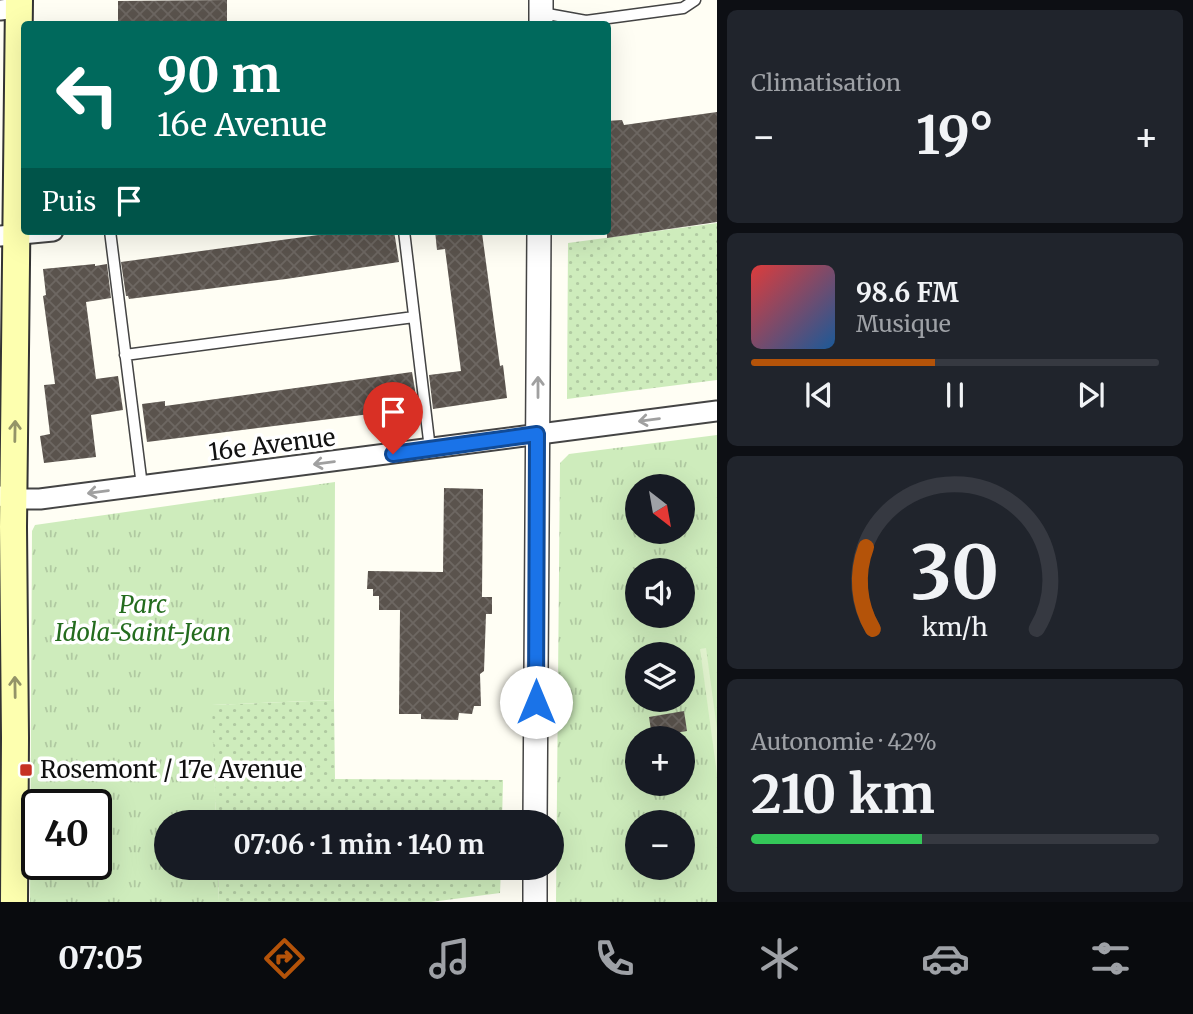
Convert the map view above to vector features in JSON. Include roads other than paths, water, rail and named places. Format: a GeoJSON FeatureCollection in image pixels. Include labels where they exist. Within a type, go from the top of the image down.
{"type":"FeatureCollection","features":[{"type":"Feature","properties":{"kind":"main road"},"geometry":{"type":"LineString","coordinates":[[13,6],[8,236],[7,497],[8,739],[13,902]]}},
{"type":"Feature","properties":{"kind":"street"},"geometry":{"type":"LineString","coordinates":[[535,810],[538,235]]}},
{"type":"Feature","properties":{"kind":"street","name":"16e Avenue"},"geometry":{"type":"LineString","coordinates":[[7,497],[35,500],[717,411]]}},
{"type":"Feature","properties":{"kind":"street"},"geometry":{"type":"LineString","coordinates":[[535,880],[535,902]]}},
{"type":"Feature","properties":{"kind":"lane"},"geometry":{"type":"LineString","coordinates":[[541,12],[586,21],[684,8],[695,0]]}},
{"type":"Feature","properties":{"kind":"lane"},"geometry":{"type":"LineString","coordinates":[[110,235],[142,486]]}},
{"type":"Feature","properties":{"kind":"lane"},"geometry":{"type":"LineString","coordinates":[[404,235],[430,449]]}},
{"type":"Feature","properties":{"kind":"lane"},"geometry":{"type":"LineString","coordinates":[[125,355],[414,317]]}},
{"type":"Feature","properties":{"kind":"place","name":"Rosemont / 17e Avenue"},"geometry":{"type":"Point","coordinates":[26,770]}},
{"type":"Feature","properties":{"kind":"park label","name":"Parc Idola-Saint-Jean"},"geometry":{"type":"Point","coordinates":[143,619]}}]}
